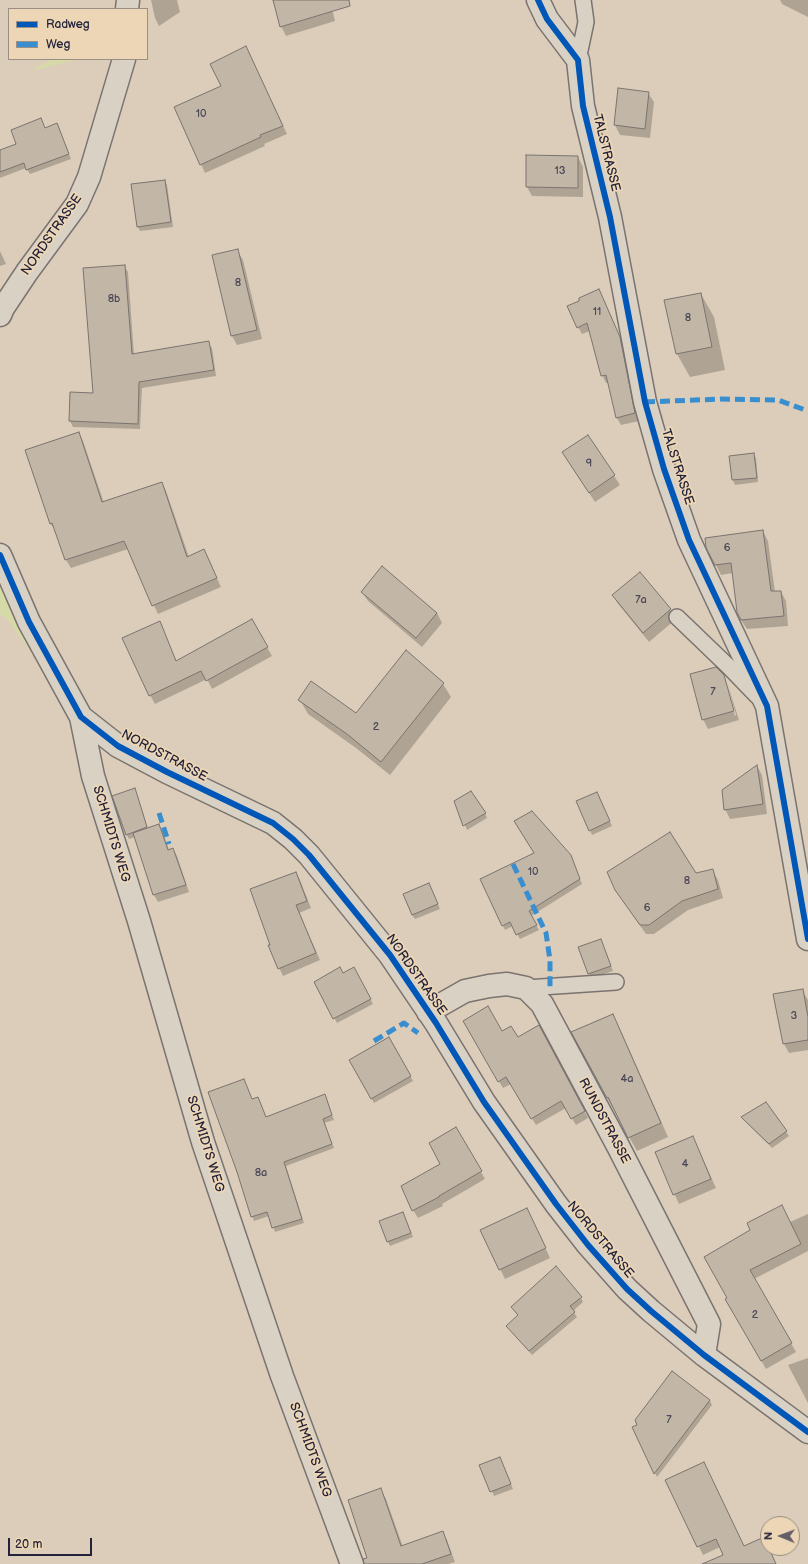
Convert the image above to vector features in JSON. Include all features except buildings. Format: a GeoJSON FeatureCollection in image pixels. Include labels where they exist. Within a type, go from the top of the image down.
{"type":"FeatureCollection","features":[{"type":"Feature","properties":{"kind":"street"},"geometry":{"type":"LineString","coordinates":[[538,0],[547,19],[578,60]]}},
{"type":"Feature","properties":{"kind":"street","name":"NORDSTRASSE"},"geometry":{"type":"LineString","coordinates":[[0,315],[27,272],[77,204],[89,177],[124,60]]}},
{"type":"Feature","properties":{"kind":"street","name":"TALSTRASSE"},"geometry":{"type":"LineString","coordinates":[[578,60],[583,106],[610,217],[645,402],[660,454],[689,540],[767,706],[808,939]]}},
{"type":"Feature","properties":{"kind":"street","name":"NORDSTRASSE"},"geometry":{"type":"LineString","coordinates":[[0,555],[29,622],[81,717],[118,746],[273,824],[293,839],[309,855],[390,955],[428,1012],[484,1102],[556,1204],[588,1245],[627,1289],[704,1354],[808,1432]]}},
{"type":"Feature","properties":{"kind":"street","name":"SCHMIDTS WEG"},"geometry":{"type":"LineString","coordinates":[[81,717],[93,776],[139,921],[205,1149],[282,1376],[352,1564]]}},
{"type":"Feature","properties":{"kind":"street"},"geometry":{"type":"LineString","coordinates":[[428,1012],[465,991],[507,984],[526,988]]}},
{"type":"Feature","properties":{"kind":"street","name":"RUNDSTRASSE"},"geometry":{"type":"LineString","coordinates":[[526,988],[542,1004],[618,1146],[709,1324],[704,1354]]}},
{"type":"Feature","properties":{"kind":"lane"},"geometry":{"type":"LineString","coordinates":[[578,60],[586,22],[584,0]]}},
{"type":"Feature","properties":{"kind":"lane"},"geometry":{"type":"LineString","coordinates":[[677,617],[767,706]]}},
{"type":"Feature","properties":{"kind":"lane"},"geometry":{"type":"LineString","coordinates":[[526,988],[616,982]]}},
{"type":"Feature","properties":{"kind":"green space"},"geometry":{"type":"Polygon","coordinates":[[[51,60],[75,60],[31,71],[51,60]]]}},
{"type":"Feature","properties":{"kind":"green space"},"geometry":{"type":"Polygon","coordinates":[[[0,584],[33,655],[8,620],[0,614],[0,584]]]}},
{"type":"Feature","properties":{"kind":"marked path"},"geometry":{"type":"LineString","coordinates":[[645,402],[721,399],[778,400],[808,411]]}},
{"type":"Feature","properties":{"kind":"marked path"},"geometry":{"type":"LineString","coordinates":[[159,813],[169,844]]}},
{"type":"Feature","properties":{"kind":"marked path"},"geometry":{"type":"LineString","coordinates":[[513,864],[546,933],[550,960],[550,987]]}},
{"type":"Feature","properties":{"kind":"marked path"},"geometry":{"type":"LineString","coordinates":[[374,1041],[404,1023],[418,1033]]}},
{"type":"Feature","properties":{"kind":"cycle path"},"geometry":{"type":"LineString","coordinates":[[538,0],[547,19],[578,60],[583,106],[610,217],[645,402],[664,469],[689,540],[767,706],[808,939]]}},
{"type":"Feature","properties":{"kind":"cycle path"},"geometry":{"type":"LineString","coordinates":[[0,555],[29,622],[81,717],[118,746],[167,772],[273,823],[293,839],[309,855],[390,955],[436,1023],[484,1102],[556,1204],[588,1245],[627,1289],[651,1311],[704,1355],[808,1432]]}}]}
